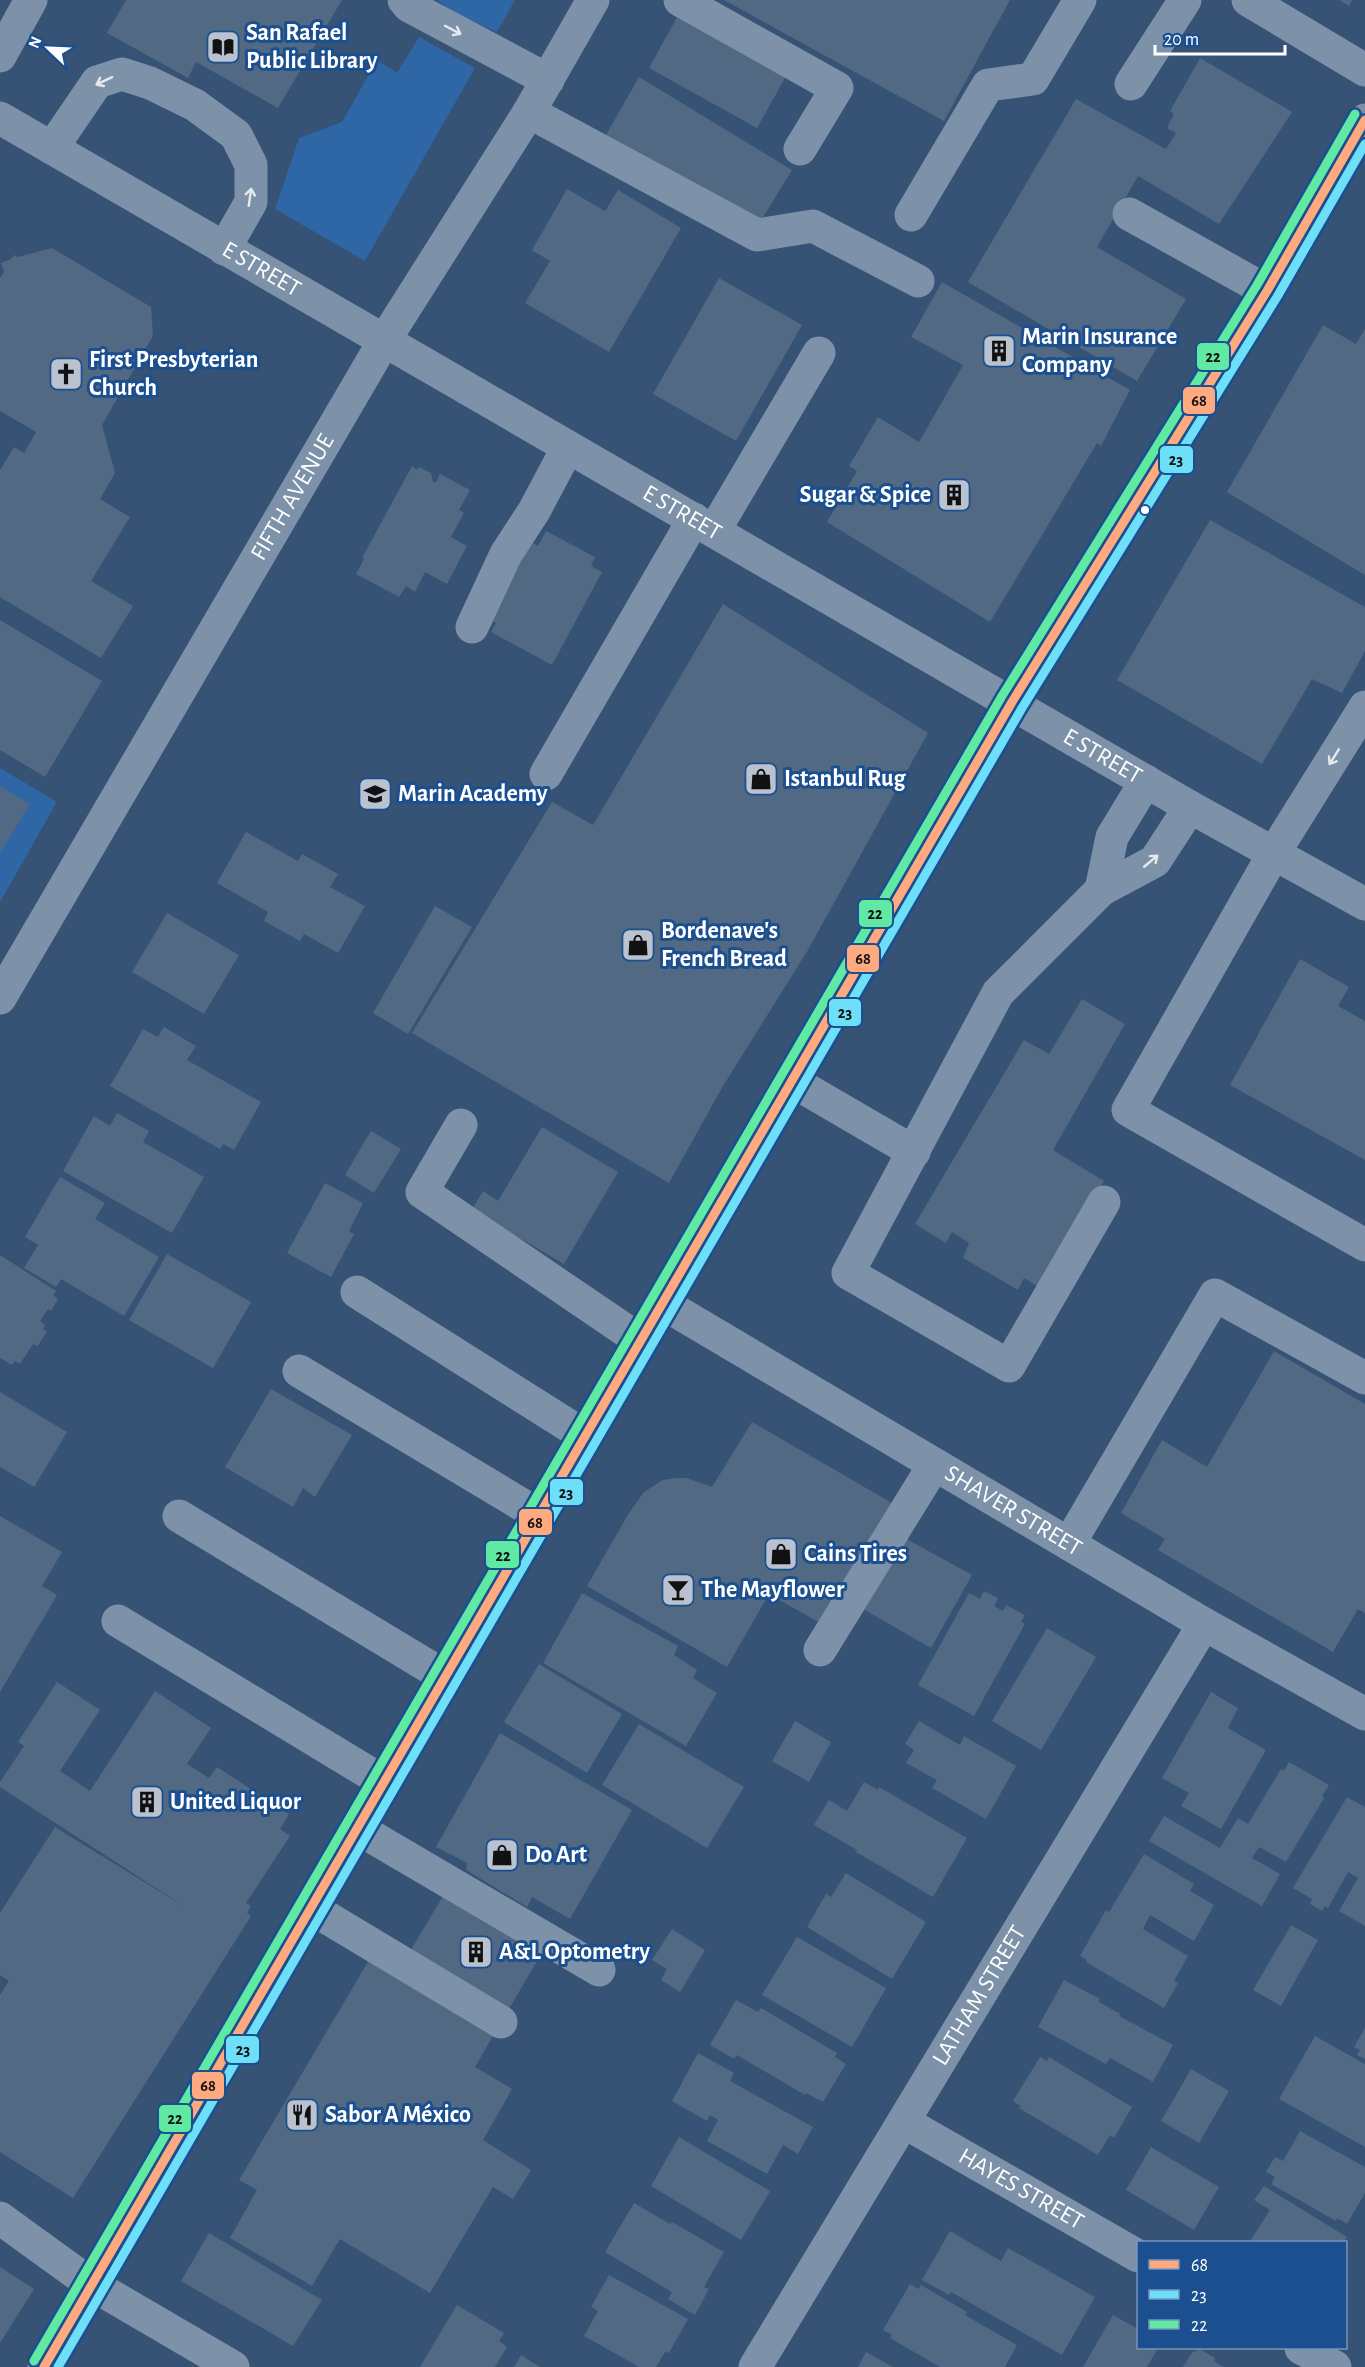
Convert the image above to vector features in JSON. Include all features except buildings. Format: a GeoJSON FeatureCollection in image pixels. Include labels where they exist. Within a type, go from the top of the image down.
{"type":"FeatureCollection","features":[{"type":"Feature","properties":{"kind":"main road"},"geometry":{"type":"LineString","coordinates":[[44,2367],[1012,702],[1267,291],[1365,120]]}},
{"type":"Feature","properties":{"kind":"street"},"geometry":{"type":"LineString","coordinates":[[0,56],[32,0]]}},
{"type":"Feature","properties":{"kind":"street"},"geometry":{"type":"LineString","coordinates":[[404,0],[409,6],[548,80]]}},
{"type":"Feature","properties":{"kind":"street","name":"FIFTH AVENUE"},"geometry":{"type":"LineString","coordinates":[[0,998],[384,341],[529,112],[594,0]]}},
{"type":"Feature","properties":{"kind":"street"},"geometry":{"type":"LineString","coordinates":[[680,0],[837,88],[800,149]]}},
{"type":"Feature","properties":{"kind":"street"},"geometry":{"type":"LineString","coordinates":[[911,215],[988,85],[1033,79],[1080,0]]}},
{"type":"Feature","properties":{"kind":"street"},"geometry":{"type":"LineString","coordinates":[[1131,84],[1185,0]]}},
{"type":"Feature","properties":{"kind":"street"},"geometry":{"type":"LineString","coordinates":[[1248,0],[1365,70]]}},
{"type":"Feature","properties":{"kind":"street"},"geometry":{"type":"LineString","coordinates":[[52,148],[97,82],[122,74],[150,83],[195,105],[236,135],[251,165],[251,202],[224,249]]}},
{"type":"Feature","properties":{"kind":"street"},"geometry":{"type":"LineString","coordinates":[[529,112],[757,235],[813,226],[918,281]]}},
{"type":"Feature","properties":{"kind":"street","name":"E STREET"},"geometry":{"type":"LineString","coordinates":[[0,118],[1191,807],[1365,904]]}},
{"type":"Feature","properties":{"kind":"street"},"geometry":{"type":"LineString","coordinates":[[1129,214],[1267,291]]}},
{"type":"Feature","properties":{"kind":"street"},"geometry":{"type":"LineString","coordinates":[[546,774],[704,525],[819,353]]}},
{"type":"Feature","properties":{"kind":"street"},"geometry":{"type":"LineString","coordinates":[[472,627],[506,554],[534,510],[568,447]]}},
{"type":"Feature","properties":{"kind":"street"},"geometry":{"type":"LineString","coordinates":[[1365,707],[1274,853],[1128,1110],[1365,1245]]}},
{"type":"Feature","properties":{"kind":"street"},"geometry":{"type":"LineString","coordinates":[[1101,890],[1112,837],[1146,781]]}},
{"type":"Feature","properties":{"kind":"street"},"geometry":{"type":"LineString","coordinates":[[1104,1202],[1009,1366],[849,1273],[998,993],[1101,890],[1155,861],[1191,807]]}},
{"type":"Feature","properties":{"kind":"street"},"geometry":{"type":"LineString","coordinates":[[792,1082],[914,1152]]}},
{"type":"Feature","properties":{"kind":"street"},"geometry":{"type":"LineString","coordinates":[[462,1125],[422,1192],[641,1341]]}},
{"type":"Feature","properties":{"kind":"street"},"geometry":{"type":"LineString","coordinates":[[357,1292],[585,1436]]}},
{"type":"Feature","properties":{"kind":"street"},"geometry":{"type":"LineString","coordinates":[[1069,1544],[1215,1295],[1365,1378]]}},
{"type":"Feature","properties":{"kind":"street","name":"SHAVER STREET"},"geometry":{"type":"LineString","coordinates":[[664,1304],[1204,1624],[1365,1714]]}},
{"type":"Feature","properties":{"kind":"street"},"geometry":{"type":"LineString","coordinates":[[299,1371],[539,1515]]}},
{"type":"Feature","properties":{"kind":"street"},"geometry":{"type":"LineString","coordinates":[[820,1650],[934,1464]]}},
{"type":"Feature","properties":{"kind":"street"},"geometry":{"type":"LineString","coordinates":[[179,1516],[446,1677]]}},
{"type":"Feature","properties":{"kind":"street"},"geometry":{"type":"LineString","coordinates":[[118,1621],[384,1782]]}},
{"type":"Feature","properties":{"kind":"street","name":"LATHAM STREET"},"geometry":{"type":"LineString","coordinates":[[755,2367],[1204,1624]]}},
{"type":"Feature","properties":{"kind":"street"},"geometry":{"type":"LineString","coordinates":[[357,1828],[599,1970]]}},
{"type":"Feature","properties":{"kind":"street"},"geometry":{"type":"LineString","coordinates":[[311,1908],[501,2022]]}},
{"type":"Feature","properties":{"kind":"street","name":"HAYES STREET"},"geometry":{"type":"LineString","coordinates":[[904,2122],[1137,2255]]}},
{"type":"Feature","properties":{"kind":"street"},"geometry":{"type":"LineString","coordinates":[[0,2218],[91,2284],[233,2367]]}},
{"type":"Feature","properties":{"kind":"street"},"geometry":{"type":"LineString","coordinates":[[1302,2349],[1335,2367]]}},
{"type":"Feature","properties":{"kind":"shaded area"},"geometry":{"type":"Polygon","coordinates":[[[437,0],[515,0],[497,32],[458,15],[437,0]]]}},
{"type":"Feature","properties":{"kind":"shaded area"},"geometry":{"type":"Polygon","coordinates":[[[419,37],[475,68],[365,261],[275,209],[299,138],[342,122],[377,60],[397,73],[419,37]]]}},
{"type":"Feature","properties":{"kind":"shaded area"},"geometry":{"type":"Polygon","coordinates":[[[0,768],[57,802],[0,902],[0,768]]]}},
{"type":"Feature","properties":{"kind":"transit line","name":"22"},"geometry":{"type":"LineString","coordinates":[[34,2361],[1002,696],[1257,285],[1355,114]]}},
{"type":"Feature","properties":{"kind":"transit line","name":"68"},"geometry":{"type":"LineString","coordinates":[[44,2367],[1012,702],[1267,291],[1365,120]]}},
{"type":"Feature","properties":{"kind":"transit line","name":"23"},"geometry":{"type":"LineString","coordinates":[[58,2367],[1022,708],[1277,297],[1365,144]]}},
{"type":"Feature","properties":{"kind":"place","name":"San Rafael Public Library"},"geometry":{"type":"Point","coordinates":[223,47]}},
{"type":"Feature","properties":{"kind":"place","name":"Marin Insurance Company"},"geometry":{"type":"Point","coordinates":[999,351]}},
{"type":"Feature","properties":{"kind":"place","name":"First Presbyterian Church"},"geometry":{"type":"Point","coordinates":[66,374]}},
{"type":"Feature","properties":{"kind":"place","name":"Sugar & Spice"},"geometry":{"type":"Point","coordinates":[954,495]}},
{"type":"Feature","properties":{"kind":"place","name":"Istanbul Rug"},"geometry":{"type":"Point","coordinates":[761,779]}},
{"type":"Feature","properties":{"kind":"place","name":"Marin Academy"},"geometry":{"type":"Point","coordinates":[375,794]}},
{"type":"Feature","properties":{"kind":"place","name":"Bordenave's French Bread"},"geometry":{"type":"Point","coordinates":[638,945]}},
{"type":"Feature","properties":{"kind":"place","name":"Cains Tires"},"geometry":{"type":"Point","coordinates":[781,1554]}},
{"type":"Feature","properties":{"kind":"place","name":"The Mayflower"},"geometry":{"type":"Point","coordinates":[678,1590]}},
{"type":"Feature","properties":{"kind":"place","name":"United Liquor"},"geometry":{"type":"Point","coordinates":[147,1802]}},
{"type":"Feature","properties":{"kind":"place","name":"Do Art"},"geometry":{"type":"Point","coordinates":[502,1855]}},
{"type":"Feature","properties":{"kind":"place","name":"A&L Optometry"},"geometry":{"type":"Point","coordinates":[476,1952]}},
{"type":"Feature","properties":{"kind":"place","name":"Sabor A México"},"geometry":{"type":"Point","coordinates":[302,2115]}}]}
